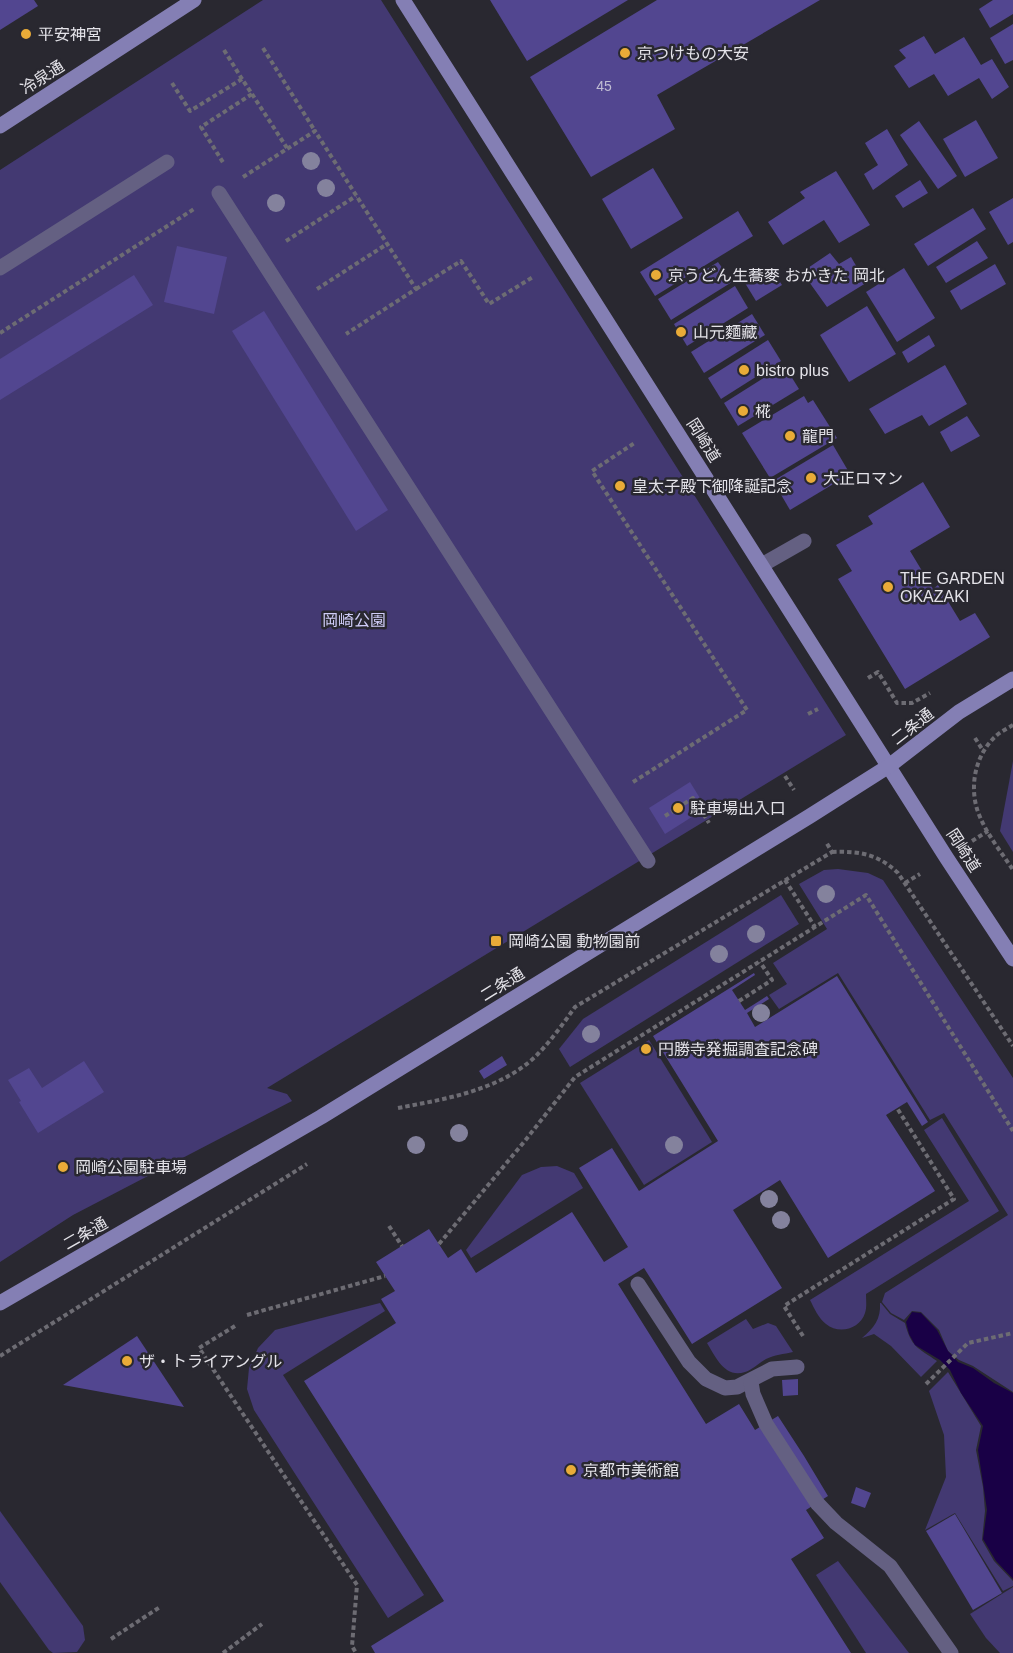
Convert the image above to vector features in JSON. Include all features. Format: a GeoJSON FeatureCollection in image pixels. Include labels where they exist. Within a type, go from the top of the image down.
{"type":"FeatureCollection","features":[{"type":"Feature","properties":{"kind":"street","name":"冷泉通"},"geometry":{"type":"LineString","coordinates":[[0,126],[194,0]]}},
{"type":"Feature","properties":{"kind":"street","name":"岡崎道"},"geometry":{"type":"LineString","coordinates":[[404,0],[1013,959]]}},
{"type":"Feature","properties":{"kind":"street"},"geometry":{"type":"LineString","coordinates":[[0,268],[167,162]]}},
{"type":"Feature","properties":{"kind":"street"},"geometry":{"type":"LineString","coordinates":[[219,193],[648,861]]}},
{"type":"Feature","properties":{"kind":"street"},"geometry":{"type":"LineString","coordinates":[[762,565],[804,541]]}},
{"type":"Feature","properties":{"kind":"street","name":"二条通"},"geometry":{"type":"LineString","coordinates":[[0,1303],[321,1117],[810,816],[889,766],[959,712],[1013,679]]}},
{"type":"Feature","properties":{"kind":"street"},"geometry":{"type":"LineString","coordinates":[[638,1284],[689,1362],[706,1379],[725,1388],[738,1387],[772,1369],[798,1367]]}},
{"type":"Feature","properties":{"kind":"street"},"geometry":{"type":"LineString","coordinates":[[751,1382],[753,1394],[766,1424],[817,1503],[836,1523],[890,1566],[951,1653]]}},
{"type":"Feature","properties":{"kind":"path"},"geometry":{"type":"LineString","coordinates":[[262,48],[315,131]]}},
{"type":"Feature","properties":{"kind":"path"},"geometry":{"type":"LineString","coordinates":[[224,50],[287,148]]}},
{"type":"Feature","properties":{"kind":"path"},"geometry":{"type":"LineString","coordinates":[[172,82],[190,111],[242,79]]}},
{"type":"Feature","properties":{"kind":"path"},"geometry":{"type":"LineString","coordinates":[[229,172],[201,127],[252,94]]}},
{"type":"Feature","properties":{"kind":"path"},"geometry":{"type":"LineString","coordinates":[[260,258],[356,196]]}},
{"type":"Feature","properties":{"kind":"path"},"geometry":{"type":"LineString","coordinates":[[291,306],[387,244]]}},
{"type":"Feature","properties":{"kind":"path"},"geometry":{"type":"LineString","coordinates":[[416,289],[461,261],[489,304],[533,277]]}},
{"type":"Feature","properties":{"kind":"path"},"geometry":{"type":"LineString","coordinates":[[607,799],[747,710],[592,471],[636,442]]}},
{"type":"Feature","properties":{"kind":"path"},"geometry":{"type":"LineString","coordinates":[[1013,725],[999,733],[984,752],[974,778],[974,792],[981,819],[1013,870]]}},
{"type":"Feature","properties":{"kind":"path"},"geometry":{"type":"LineString","coordinates":[[665,816],[693,798],[709,824]]}},
{"type":"Feature","properties":{"kind":"path"},"geometry":{"type":"LineString","coordinates":[[832,852],[850,851],[870,855],[886,862],[898,873],[1013,1046]]}},
{"type":"Feature","properties":{"kind":"path"},"geometry":{"type":"LineString","coordinates":[[785,879],[815,927]]}},
{"type":"Feature","properties":{"kind":"path"},"geometry":{"type":"LineString","coordinates":[[439,1244],[575,1077],[866,896],[1013,1131]]}},
{"type":"Feature","properties":{"kind":"path"},"geometry":{"type":"LineString","coordinates":[[739,1001],[772,981],[760,962]]}},
{"type":"Feature","properties":{"kind":"path"},"geometry":{"type":"LineString","coordinates":[[395,1108],[464,1094],[513,1073],[534,1057],[575,1007]]}},
{"type":"Feature","properties":{"kind":"path"},"geometry":{"type":"LineString","coordinates":[[796,1325],[784,1306],[954,1199],[897,1108]]}},
{"type":"Feature","properties":{"kind":"path"},"geometry":{"type":"LineString","coordinates":[[0,1356],[308,1163]]}},
{"type":"Feature","properties":{"kind":"path"},"geometry":{"type":"LineString","coordinates":[[389,1226],[402,1246]]}},
{"type":"Feature","properties":{"kind":"path"},"geometry":{"type":"LineString","coordinates":[[247,1315],[385,1276]]}},
{"type":"Feature","properties":{"kind":"path"},"geometry":{"type":"LineString","coordinates":[[235,1326],[199,1348],[357,1585],[352,1646],[356,1653]]}},
{"type":"Feature","properties":{"kind":"path"},"geometry":{"type":"LineString","coordinates":[[926,1384],[968,1343],[1013,1333]]}},
{"type":"Feature","properties":{"kind":"path"},"geometry":{"type":"LineString","coordinates":[[111,1639],[160,1607]]}},
{"type":"Feature","properties":{"kind":"path"},"geometry":{"type":"LineString","coordinates":[[223,1653],[262,1624]]}},
{"type":"Feature","properties":{"kind":"green space","name":"岡崎公園"},"geometry":{"type":"Polygon","coordinates":[[[263,0],[381,0],[846,735],[267,1088],[287,1094],[292,1101],[73,1215],[0,1262],[0,170],[263,0]]]}},
{"type":"Feature","properties":{"kind":"green space"},"geometry":{"type":"Polygon","coordinates":[[[1013,761],[1013,852],[1000,831],[1013,761]]]}},
{"type":"Feature","properties":{"kind":"green space"},"geometry":{"type":"Polygon","coordinates":[[[838,869],[868,873],[883,880],[1013,1078],[1013,1392],[948,1351],[939,1330],[921,1312],[912,1311],[904,1320],[891,1313],[882,1302],[885,1293],[1008,1215],[944,1113],[930,1120],[838,973],[779,1009],[769,995],[787,984],[773,963],[827,929],[799,884],[824,870],[838,869]]]}},
{"type":"Feature","properties":{"kind":"green space"},"geometry":{"type":"Polygon","coordinates":[[[781,895],[799,924],[570,1067],[559,1049],[583,1019],[781,895]]]}},
{"type":"Feature","properties":{"kind":"green space"},"geometry":{"type":"Polygon","coordinates":[[[649,1040],[712,1142],[644,1185],[580,1083],[649,1040]]]}},
{"type":"Feature","properties":{"kind":"green space"},"geometry":{"type":"Polygon","coordinates":[[[942,1118],[999,1211],[866,1294],[865,1313],[859,1323],[843,1330],[831,1327],[821,1319],[810,1300],[969,1201],[924,1130],[942,1118]]]}},
{"type":"Feature","properties":{"kind":"green space"},"geometry":{"type":"Polygon","coordinates":[[[557,1166],[574,1173],[583,1188],[471,1258],[466,1250],[522,1175],[541,1167],[557,1166]]]}},
{"type":"Feature","properties":{"kind":"green space"},"geometry":{"type":"Polygon","coordinates":[[[380,1303],[385,1311],[283,1375],[424,1595],[388,1618],[254,1410],[247,1389],[249,1368],[258,1348],[275,1330],[380,1303]]]}},
{"type":"Feature","properties":{"kind":"green space"},"geometry":{"type":"Polygon","coordinates":[[[880,1303],[890,1314],[905,1323],[916,1346],[937,1361],[921,1377],[891,1346],[874,1334],[862,1338],[876,1323],[880,1303]]]}},
{"type":"Feature","properties":{"kind":"green space"},"geometry":{"type":"Polygon","coordinates":[[[746,1319],[753,1329],[768,1323],[776,1326],[793,1352],[769,1358],[745,1372],[738,1373],[726,1369],[717,1360],[707,1343],[746,1319]]]}},
{"type":"Feature","properties":{"kind":"green space"},"geometry":{"type":"Polygon","coordinates":[[[948,1372],[981,1426],[976,1450],[985,1511],[982,1540],[994,1561],[1013,1581],[1013,1586],[1003,1591],[955,1513],[925,1530],[946,1477],[944,1435],[929,1391],[948,1372]]]}},
{"type":"Feature","properties":{"kind":"green space"},"geometry":{"type":"Polygon","coordinates":[[[0,1511],[83,1626],[85,1640],[77,1652],[53,1653],[49,1650],[0,1582],[0,1511]]]}},
{"type":"Feature","properties":{"kind":"green space"},"geometry":{"type":"Polygon","coordinates":[[[838,1561],[909,1653],[866,1653],[816,1575],[838,1561]]]}},
{"type":"Feature","properties":{"kind":"green space"},"geometry":{"type":"Polygon","coordinates":[[[1013,1587],[1013,1653],[1000,1653],[986,1638],[970,1614],[1013,1587]]]}},
{"type":"Feature","properties":{"kind":"shaded area"},"geometry":{"type":"Polygon","coordinates":[[[912,1312],[921,1313],[937,1330],[948,1351],[958,1362],[973,1368],[1013,1393],[1013,1579],[996,1561],[983,1539],[987,1510],[978,1450],[983,1426],[961,1393],[950,1370],[940,1360],[915,1345],[906,1322],[912,1312]]]}},
{"type":"Feature","properties":{"kind":"building"},"geometry":{"type":"Polygon","coordinates":[[[0,0],[34,0],[38,6],[0,30],[0,0]]]}},
{"type":"Feature","properties":{"kind":"building"},"geometry":{"type":"Polygon","coordinates":[[[490,0],[628,0],[527,61],[490,0]]]}},
{"type":"Feature","properties":{"kind":"building"},"geometry":{"type":"Polygon","coordinates":[[[657,0],[820,0],[657,95],[675,129],[591,177],[530,77],[657,0]]]}},
{"type":"Feature","properties":{"kind":"building"},"geometry":{"type":"Polygon","coordinates":[[[993,0],[1013,0],[1013,14],[990,28],[979,9],[993,0]]]}},
{"type":"Feature","properties":{"kind":"building"},"geometry":{"type":"Polygon","coordinates":[[[1013,24],[1013,60],[1005,64],[990,38],[1013,24]]]}},
{"type":"Feature","properties":{"kind":"building"},"geometry":{"type":"Polygon","coordinates":[[[924,36],[935,54],[964,37],[981,65],[992,59],[1009,87],[992,99],[979,78],[948,96],[934,74],[909,88],[894,66],[906,58],[899,50],[924,36]]]}},
{"type":"Feature","properties":{"kind":"building"},"geometry":{"type":"Polygon","coordinates":[[[976,120],[998,158],[965,177],[943,139],[976,120]]]}},
{"type":"Feature","properties":{"kind":"building"},"geometry":{"type":"Polygon","coordinates":[[[919,121],[957,176],[938,189],[900,135],[919,121]]]}},
{"type":"Feature","properties":{"kind":"building"},"geometry":{"type":"Polygon","coordinates":[[[887,129],[908,165],[873,190],[864,174],[878,165],[865,143],[887,129]]]}},
{"type":"Feature","properties":{"kind":"building"},"geometry":{"type":"Polygon","coordinates":[[[653,168],[683,218],[631,249],[602,199],[653,168]]]}},
{"type":"Feature","properties":{"kind":"building"},"geometry":{"type":"Polygon","coordinates":[[[836,171],[870,225],[839,243],[824,220],[783,245],[768,222],[805,198],[800,192],[836,171]]]}},
{"type":"Feature","properties":{"kind":"building"},"geometry":{"type":"Polygon","coordinates":[[[920,180],[928,193],[903,208],[895,196],[920,180]]]}},
{"type":"Feature","properties":{"kind":"building"},"geometry":{"type":"Polygon","coordinates":[[[1013,198],[1013,242],[1008,245],[989,212],[1013,198]]]}},
{"type":"Feature","properties":{"kind":"building"},"geometry":{"type":"Polygon","coordinates":[[[973,208],[986,229],[928,266],[914,244],[973,208]]]}},
{"type":"Feature","properties":{"kind":"building"},"geometry":{"type":"Polygon","coordinates":[[[738,211],[753,236],[655,296],[640,272],[738,211]]]}},
{"type":"Feature","properties":{"kind":"building"},"geometry":{"type":"Polygon","coordinates":[[[977,241],[988,258],[946,283],[936,267],[977,241]]]}},
{"type":"Feature","properties":{"kind":"building"},"geometry":{"type":"Polygon","coordinates":[[[177,246],[227,257],[214,314],[164,302],[177,246]]]}},
{"type":"Feature","properties":{"kind":"building"},"geometry":{"type":"Polygon","coordinates":[[[830,253],[839,264],[851,257],[866,283],[827,307],[802,272],[830,253]]]}},
{"type":"Feature","properties":{"kind":"building"},"geometry":{"type":"Polygon","coordinates":[[[718,262],[732,282],[671,320],[658,299],[718,262]]]}},
{"type":"Feature","properties":{"kind":"building"},"geometry":{"type":"Polygon","coordinates":[[[995,264],[1006,284],[961,310],[950,291],[995,264]]]}},
{"type":"Feature","properties":{"kind":"building"},"geometry":{"type":"Polygon","coordinates":[[[770,267],[782,285],[756,301],[745,283],[770,267]]]}},
{"type":"Feature","properties":{"kind":"building"},"geometry":{"type":"Polygon","coordinates":[[[904,268],[935,318],[897,342],[866,292],[904,268]]]}},
{"type":"Feature","properties":{"kind":"building"},"geometry":{"type":"Polygon","coordinates":[[[134,275],[153,305],[0,400],[0,359],[134,275]]]}},
{"type":"Feature","properties":{"kind":"building"},"geometry":{"type":"Polygon","coordinates":[[[735,286],[748,308],[687,346],[674,324],[735,286]]]}},
{"type":"Feature","properties":{"kind":"building"},"geometry":{"type":"Polygon","coordinates":[[[867,306],[896,354],[849,382],[820,335],[867,306]]]}},
{"type":"Feature","properties":{"kind":"building"},"geometry":{"type":"Polygon","coordinates":[[[264,311],[388,510],[356,531],[232,331],[264,311]]]}},
{"type":"Feature","properties":{"kind":"building"},"geometry":{"type":"Polygon","coordinates":[[[752,314],[765,335],[704,373],[691,352],[752,314]]]}},
{"type":"Feature","properties":{"kind":"building"},"geometry":{"type":"Polygon","coordinates":[[[929,335],[935,346],[908,363],[902,352],[929,335]]]}},
{"type":"Feature","properties":{"kind":"building","name":"bistro plus"},"geometry":{"type":"Polygon","coordinates":[[[768,340],[781,361],[721,399],[708,378],[768,340]]]}},
{"type":"Feature","properties":{"kind":"building"},"geometry":{"type":"Polygon","coordinates":[[[784,365],[799,389],[738,426],[724,403],[784,365]]]}},
{"type":"Feature","properties":{"kind":"building"},"geometry":{"type":"Polygon","coordinates":[[[945,365],[967,404],[929,426],[922,415],[885,434],[869,409],[945,365]]]}},
{"type":"Feature","properties":{"kind":"building","name":"龍門"},"geometry":{"type":"Polygon","coordinates":[[[804,396],[808,403],[813,400],[837,438],[770,478],[742,433],[804,396]]]}},
{"type":"Feature","properties":{"kind":"building"},"geometry":{"type":"Polygon","coordinates":[[[967,416],[980,436],[951,452],[940,432],[967,416]]]}},
{"type":"Feature","properties":{"kind":"building","name":"大正ロマン"},"geometry":{"type":"Polygon","coordinates":[[[833,445],[850,474],[790,510],[773,481],[833,445]]]}},
{"type":"Feature","properties":{"kind":"building","name":"THE GARDEN OKAZAKI"},"geometry":{"type":"Polygon","coordinates":[[[923,482],[950,527],[910,551],[933,589],[938,585],[960,621],[975,613],[990,637],[905,689],[838,579],[852,571],[836,545],[873,524],[868,516],[923,482]]]}},
{"type":"Feature","properties":{"kind":"building","name":"駐車場出入口"},"geometry":{"type":"Polygon","coordinates":[[[690,782],[706,808],[665,834],[649,808],[690,782]]]}},
{"type":"Feature","properties":{"kind":"building","name":"京都市美術館"},"geometry":{"type":"Polygon","coordinates":[[[754,973],[755,975],[732,990],[745,1010],[767,996],[769,999],[747,1013],[755,1027],[837,976],[928,1122],[922,1126],[907,1102],[886,1115],[935,1191],[828,1258],[780,1180],[733,1210],[782,1288],[692,1344],[644,1268],[618,1284],[706,1424],[739,1404],[755,1430],[778,1416],[804,1456],[828,1496],[806,1510],[824,1538],[791,1559],[851,1653],[375,1653],[371,1646],[444,1601],[304,1381],[396,1323],[381,1299],[395,1291],[376,1262],[429,1229],[448,1258],[461,1249],[476,1273],[572,1212],[604,1262],[628,1247],[579,1168],[612,1148],[639,1191],[718,1141],[653,1036],[754,973]]]}},
{"type":"Feature","properties":{"kind":"building"},"geometry":{"type":"Polygon","coordinates":[[[502,1056],[507,1065],[484,1079],[479,1071],[502,1056]]]}},
{"type":"Feature","properties":{"kind":"building"},"geometry":{"type":"Polygon","coordinates":[[[84,1061],[104,1092],[38,1133],[8,1080],[29,1068],[42,1088],[84,1061]]]}},
{"type":"Feature","properties":{"kind":"building","name":"ザ・トライアングル"},"geometry":{"type":"Polygon","coordinates":[[[137,1336],[184,1407],[63,1385],[137,1336]]]}},
{"type":"Feature","properties":{"kind":"building"},"geometry":{"type":"Polygon","coordinates":[[[798,1379],[798,1395],[783,1396],[782,1380],[798,1379]]]}},
{"type":"Feature","properties":{"kind":"building"},"geometry":{"type":"Polygon","coordinates":[[[856,1487],[871,1493],[865,1508],[851,1503],[856,1487]]]}},
{"type":"Feature","properties":{"kind":"building"},"geometry":{"type":"Polygon","coordinates":[[[955,1514],[1002,1593],[973,1610],[926,1531],[955,1514]]]}},
{"type":"Feature","properties":{"kind":"place","name":"平安神宮"},"geometry":{"type":"Point","coordinates":[26,34]}},
{"type":"Feature","properties":{"kind":"place","name":"京つけもの大安"},"geometry":{"type":"Point","coordinates":[625,53]}},
{"type":"Feature","properties":{"kind":"place","name":"京うどん生蕎麥 おかきた 岡北"},"geometry":{"type":"Point","coordinates":[656,275]}},
{"type":"Feature","properties":{"kind":"place","name":"山元麵藏"},"geometry":{"type":"Point","coordinates":[681,332]}},
{"type":"Feature","properties":{"kind":"place","name":"bistro plus"},"geometry":{"type":"Point","coordinates":[744,370]}},
{"type":"Feature","properties":{"kind":"place","name":"椛"},"geometry":{"type":"Point","coordinates":[743,411]}},
{"type":"Feature","properties":{"kind":"place","name":"龍門"},"geometry":{"type":"Point","coordinates":[790,436]}},
{"type":"Feature","properties":{"kind":"place","name":"大正ロマン"},"geometry":{"type":"Point","coordinates":[811,478]}},
{"type":"Feature","properties":{"kind":"place","name":"皇太子殿下御降誕記念"},"geometry":{"type":"Point","coordinates":[620,486]}},
{"type":"Feature","properties":{"kind":"place","name":"THE GARDEN OKAZAKI"},"geometry":{"type":"Point","coordinates":[888,587]}},
{"type":"Feature","properties":{"kind":"place","name":"駐車場出入口"},"geometry":{"type":"Point","coordinates":[678,808]}},
{"type":"Feature","properties":{"kind":"place","name":"岡崎公園 動物園前"},"geometry":{"type":"Point","coordinates":[496,941]}},
{"type":"Feature","properties":{"kind":"place","name":"円勝寺発掘調査記念碑"},"geometry":{"type":"Point","coordinates":[646,1049]}},
{"type":"Feature","properties":{"kind":"place","name":"岡崎公園駐車場"},"geometry":{"type":"Point","coordinates":[63,1167]}},
{"type":"Feature","properties":{"kind":"place","name":"ザ・トライアングル"},"geometry":{"type":"Point","coordinates":[127,1361]}},
{"type":"Feature","properties":{"kind":"place","name":"京都市美術館"},"geometry":{"type":"Point","coordinates":[571,1470]}}]}
